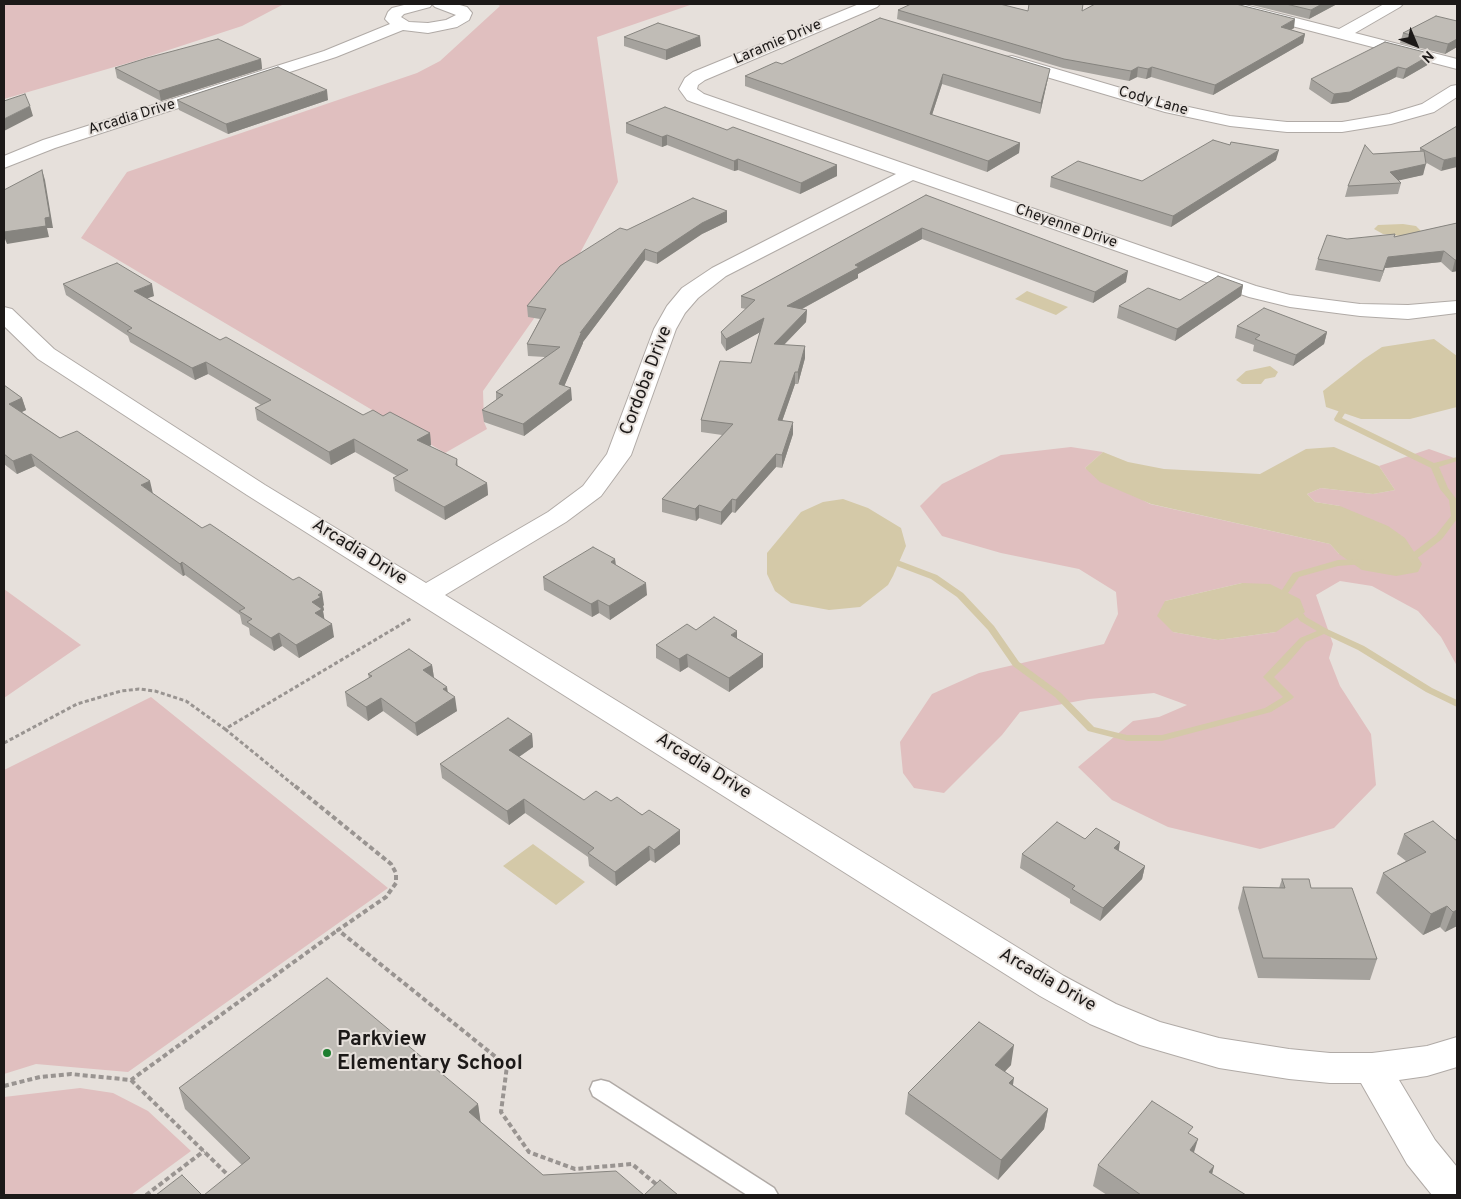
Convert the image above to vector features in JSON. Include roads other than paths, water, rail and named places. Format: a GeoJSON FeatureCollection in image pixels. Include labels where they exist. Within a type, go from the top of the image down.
{"type":"FeatureCollection","features":[{"type":"Feature","properties":{"kind":"street"},"geometry":{"type":"LineString","coordinates":[[425,4],[398,11],[393,19],[402,25],[416,28],[440,27],[451,24],[463,17],[464,13],[461,10],[440,4]]}},
{"type":"Feature","properties":{"kind":"street","name":"Laramie Drive"},"geometry":{"type":"LineString","coordinates":[[688,89],[691,82],[699,76],[872,4]]}},
{"type":"Feature","properties":{"kind":"street"},"geometry":{"type":"LineString","coordinates":[[1224,4],[1457,64]]}},
{"type":"Feature","properties":{"kind":"street"},"geometry":{"type":"LineString","coordinates":[[1341,34],[1395,4]]}},
{"type":"Feature","properties":{"kind":"street"},"geometry":{"type":"LineString","coordinates":[[852,12],[878,20]]}},
{"type":"Feature","properties":{"kind":"street","name":"Arcadia Drive"},"geometry":{"type":"LineString","coordinates":[[4,162],[49,144],[330,54],[402,25]]}},
{"type":"Feature","properties":{"kind":"street","name":"Cody Lane"},"geometry":{"type":"LineString","coordinates":[[993,55],[1171,108],[1230,121],[1287,127],[1342,127],[1392,119],[1428,108],[1457,90]]}},
{"type":"Feature","properties":{"kind":"street","name":"Cheyenne Drive"},"geometry":{"type":"LineString","coordinates":[[688,89],[693,96],[698,98],[1249,291],[1290,301],[1360,310],[1408,312],[1457,307]]}},
{"type":"Feature","properties":{"kind":"street","name":"Cordoba Drive"},"geometry":{"type":"LineString","coordinates":[[436,601],[578,503],[597,485],[619,455],[665,329],[690,293],[719,272],[912,173]]}},
{"type":"Feature","properties":{"kind":"street","name":"Arcadia Drive"},"geometry":{"type":"LineString","coordinates":[[4,314],[52,359],[256,490],[1052,986],[1103,1014],[1153,1035],[1219,1053],[1289,1064],[1330,1068],[1372,1068],[1427,1062],[1457,1052]]}},
{"type":"Feature","properties":{"kind":"street"},"geometry":{"type":"LineString","coordinates":[[1372,1068],[1421,1152],[1456,1195]]}},
{"type":"Feature","properties":{"kind":"lane"},"geometry":{"type":"LineString","coordinates":[[601,1089],[766,1195]]}},
{"type":"Feature","properties":{"kind":"waterway"},"geometry":{"type":"LineString","coordinates":[[1350,405],[1344,409],[1338,419],[1434,466]]}},
{"type":"Feature","properties":{"kind":"waterway"},"geometry":{"type":"LineString","coordinates":[[1434,466],[1457,459]]}},
{"type":"Feature","properties":{"kind":"waterway"},"geometry":{"type":"LineString","coordinates":[[1407,558],[1413,557],[1439,537],[1455,516],[1453,500],[1444,489],[1434,466]]}},
{"type":"Feature","properties":{"kind":"waterway"},"geometry":{"type":"LineString","coordinates":[[1324,631],[1303,619],[1284,593],[1296,575],[1338,563],[1361,562]]}},
{"type":"Feature","properties":{"kind":"waterway"},"geometry":{"type":"LineString","coordinates":[[897,563],[934,577],[960,595],[991,628],[1016,664],[1058,695],[1091,729],[1127,738],[1162,738],[1268,710],[1289,697],[1268,677],[1303,640],[1324,631]]}},
{"type":"Feature","properties":{"kind":"waterway"},"geometry":{"type":"LineString","coordinates":[[1324,631],[1361,648],[1429,690],[1457,704]]}},
{"type":"Feature","properties":{"kind":"place","name":"Parkview Elementary School"},"geometry":{"type":"Point","coordinates":[327,1053]}}]}
